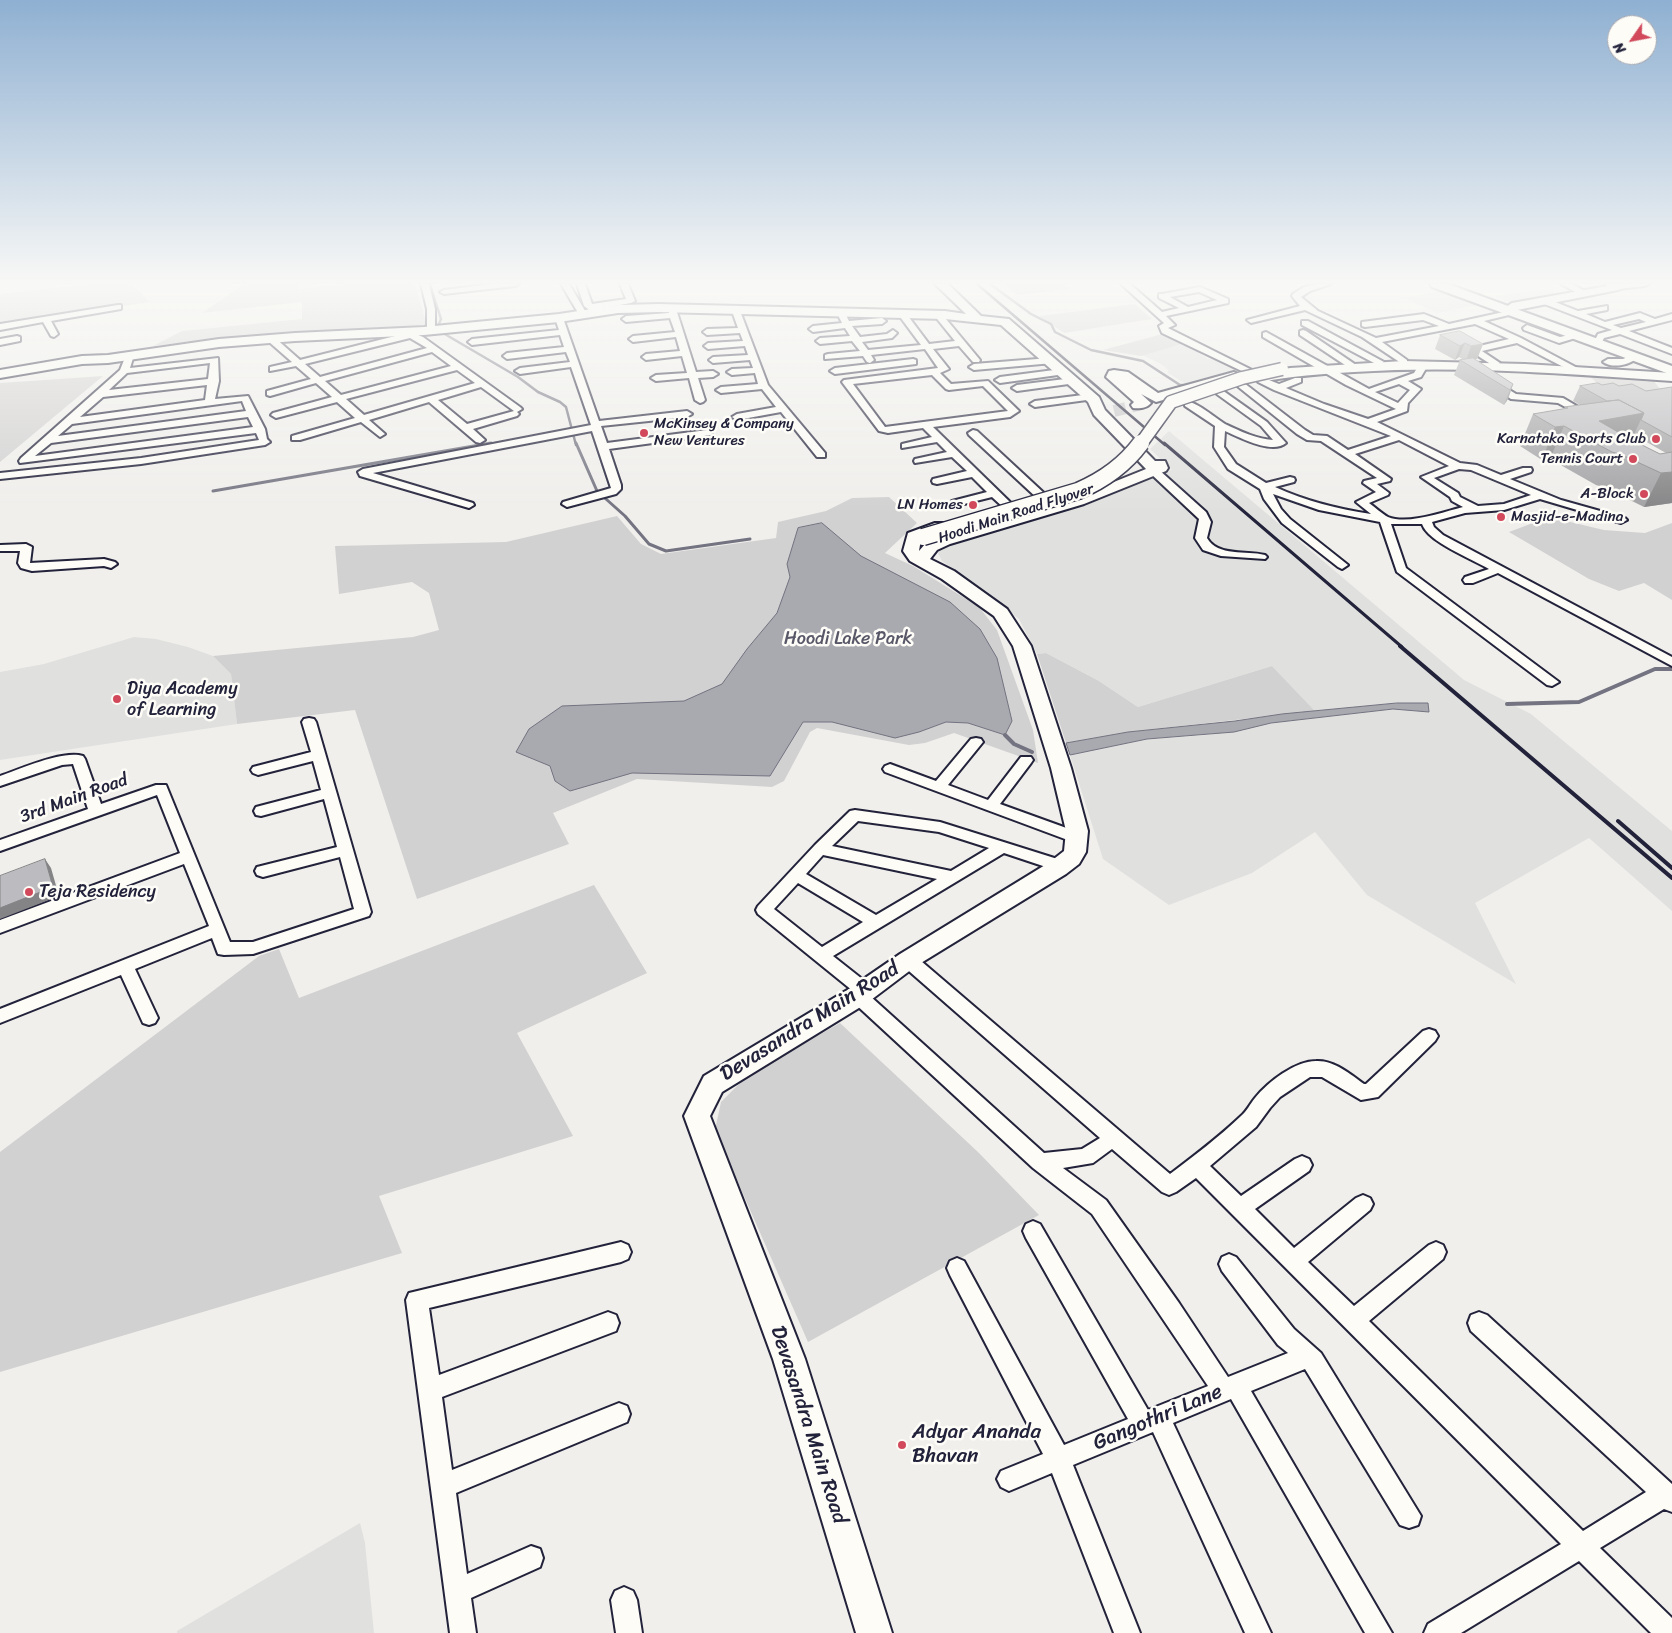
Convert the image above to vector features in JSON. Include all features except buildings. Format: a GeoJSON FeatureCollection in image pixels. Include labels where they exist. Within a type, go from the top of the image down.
{"type":"FeatureCollection","features":[{"type":"Feature","properties":{"kind":"main road"},"geometry":{"type":"LineString","coordinates":[[1641,360],[1671,373]]}},
{"type":"Feature","properties":{"kind":"main road"},"geometry":{"type":"LineString","coordinates":[[1643,360],[1671,373]]}},
{"type":"Feature","properties":{"kind":"street"},"geometry":{"type":"LineString","coordinates":[[0,374],[81,360]]}},
{"type":"Feature","properties":{"kind":"street"},"geometry":{"type":"LineString","coordinates":[[6,475],[49,440],[100,394],[124,371],[128,360]]}},
{"type":"Feature","properties":{"kind":"street"},"geometry":{"type":"LineString","coordinates":[[124,371],[213,360]]}},
{"type":"Feature","properties":{"kind":"street"},"geometry":{"type":"LineString","coordinates":[[210,402],[215,360]]}},
{"type":"Feature","properties":{"kind":"street"},"geometry":{"type":"LineString","coordinates":[[296,360],[321,380],[380,434]]}},
{"type":"Feature","properties":{"kind":"street"},"geometry":{"type":"LineString","coordinates":[[273,369],[310,360]]}},
{"type":"Feature","properties":{"kind":"street"},"geometry":{"type":"LineString","coordinates":[[270,393],[393,360]]}},
{"type":"Feature","properties":{"kind":"street"},"geometry":{"type":"LineString","coordinates":[[449,360],[516,412],[466,428]]}},
{"type":"Feature","properties":{"kind":"street"},"geometry":{"type":"LineString","coordinates":[[567,504],[616,489],[573,360]]}},
{"type":"Feature","properties":{"kind":"street"},"geometry":{"type":"LineString","coordinates":[[688,360],[700,400]]}},
{"type":"Feature","properties":{"kind":"street"},"geometry":{"type":"LineString","coordinates":[[755,360],[764,386],[821,455]]}},
{"type":"Feature","properties":{"kind":"street"},"geometry":{"type":"LineString","coordinates":[[871,360],[881,377]]}},
{"type":"Feature","properties":{"kind":"street"},"geometry":{"type":"LineString","coordinates":[[934,372],[948,387],[985,383],[1014,411],[1010,414],[888,430],[882,429],[847,383],[881,377],[934,372],[944,369],[937,360]]}},
{"type":"Feature","properties":{"kind":"street"},"geometry":{"type":"LineString","coordinates":[[972,360],[975,364],[1050,362],[1082,389],[1132,447],[1156,467]]}},
{"type":"Feature","properties":{"kind":"street"},"geometry":{"type":"LineString","coordinates":[[1224,360],[1277,388],[1368,422],[1434,452],[1458,466]]}},
{"type":"Feature","properties":{"kind":"street"},"geometry":{"type":"LineString","coordinates":[[1310,360],[1349,383],[1404,409]]}},
{"type":"Feature","properties":{"kind":"street"},"geometry":{"type":"LineString","coordinates":[[1344,360],[1350,365]]}},
{"type":"Feature","properties":{"kind":"street"},"geometry":{"type":"LineString","coordinates":[[1376,360],[1380,362]]}},
{"type":"Feature","properties":{"kind":"street"},"geometry":{"type":"LineString","coordinates":[[1491,360],[1495,363]]}},
{"type":"Feature","properties":{"kind":"street"},"geometry":{"type":"LineString","coordinates":[[1557,360],[1576,370]]}},
{"type":"Feature","properties":{"kind":"street"},"geometry":{"type":"LineString","coordinates":[[1608,362],[1625,362],[1628,360]]}},
{"type":"Feature","properties":{"kind":"street"},"geometry":{"type":"LineString","coordinates":[[835,370],[913,362]]}},
{"type":"Feature","properties":{"kind":"street"},"geometry":{"type":"LineString","coordinates":[[1326,369],[1380,362],[1404,362],[1671,373]]}},
{"type":"Feature","properties":{"kind":"street"},"geometry":{"type":"LineString","coordinates":[[1138,405],[1144,403],[1113,377],[1114,374],[1123,375],[1156,398],[1256,376],[1376,365],[1495,363],[1576,370]]}},
{"type":"Feature","properties":{"kind":"street"},"geometry":{"type":"LineString","coordinates":[[520,371],[574,364]]}},
{"type":"Feature","properties":{"kind":"street"},"geometry":{"type":"LineString","coordinates":[[1463,364],[1514,397],[1560,400],[1594,419]]}},
{"type":"Feature","properties":{"kind":"street"},"geometry":{"type":"LineString","coordinates":[[1374,389],[1418,375],[1423,365]]}},
{"type":"Feature","properties":{"kind":"street"},"geometry":{"type":"LineString","coordinates":[[276,415],[458,367]]}},
{"type":"Feature","properties":{"kind":"street"},"geometry":{"type":"LineString","coordinates":[[732,372],[759,370]]}},
{"type":"Feature","properties":{"kind":"street"},"geometry":{"type":"LineString","coordinates":[[1000,380],[1062,372]]}},
{"type":"Feature","properties":{"kind":"street"},"geometry":{"type":"LineString","coordinates":[[1277,388],[1289,373]]}},
{"type":"Feature","properties":{"kind":"street","name":"Hoodi Main Road Flyover"},"geometry":{"type":"LineString","coordinates":[[921,551],[926,543],[939,538],[1099,488],[1116,478],[1131,465],[1172,410],[1182,402],[1242,382],[1289,373]]}},
{"type":"Feature","properties":{"kind":"street"},"geometry":{"type":"LineString","coordinates":[[656,378],[713,374]]}},
{"type":"Feature","properties":{"kind":"street"},"geometry":{"type":"LineString","coordinates":[[1188,404],[1241,385],[1256,376]]}},
{"type":"Feature","properties":{"kind":"street"},"geometry":{"type":"LineString","coordinates":[[100,394],[214,381]]}},
{"type":"Feature","properties":{"kind":"street"},"geometry":{"type":"LineString","coordinates":[[1400,381],[1416,390],[1404,402],[1404,409]]}},
{"type":"Feature","properties":{"kind":"street"},"geometry":{"type":"LineString","coordinates":[[296,438],[482,384]]}},
{"type":"Feature","properties":{"kind":"street"},"geometry":{"type":"LineString","coordinates":[[1241,385],[1301,432],[1311,438],[1323,438],[1349,453],[1386,479],[1368,483],[1384,493],[1361,502],[1384,520],[1401,570],[1552,682]]}},
{"type":"Feature","properties":{"kind":"street"},"geometry":{"type":"LineString","coordinates":[[721,390],[764,386]]}},
{"type":"Feature","properties":{"kind":"street"},"geometry":{"type":"LineString","coordinates":[[1014,388],[1082,389]]}},
{"type":"Feature","properties":{"kind":"street"},"geometry":{"type":"LineString","coordinates":[[1027,396],[1082,389]]}},
{"type":"Feature","properties":{"kind":"street"},"geometry":{"type":"LineString","coordinates":[[1035,404],[1082,389]]}},
{"type":"Feature","properties":{"kind":"street"},"geometry":{"type":"LineString","coordinates":[[1165,396],[1188,404],[1220,425],[1258,442],[1281,443],[1264,424],[1219,392]]}},
{"type":"Feature","properties":{"kind":"street"},"geometry":{"type":"LineString","coordinates":[[6,475],[130,462],[266,444],[245,398],[71,421]]}},
{"type":"Feature","properties":{"kind":"street"},"geometry":{"type":"LineString","coordinates":[[430,398],[480,440]]}},
{"type":"Feature","properties":{"kind":"street"},"geometry":{"type":"LineString","coordinates":[[737,417],[782,409]]}},
{"type":"Feature","properties":{"kind":"street"},"geometry":{"type":"LineString","coordinates":[[1368,422],[1404,409]]}},
{"type":"Feature","properties":{"kind":"street"},"geometry":{"type":"LineString","coordinates":[[1114,411],[1112,414],[1156,467],[1205,518],[1201,538],[1206,548],[1221,553],[1261,557]]}},
{"type":"Feature","properties":{"kind":"street"},"geometry":{"type":"LineString","coordinates":[[130,462],[136,447],[142,412]]}},
{"type":"Feature","properties":{"kind":"street"},"geometry":{"type":"LineString","coordinates":[[49,440],[253,413]]}},
{"type":"Feature","properties":{"kind":"street"},"geometry":{"type":"LineString","coordinates":[[469,505],[364,474],[363,472],[595,426],[687,414]]}},
{"type":"Feature","properties":{"kind":"street"},"geometry":{"type":"LineString","coordinates":[[925,425],[1008,506]]}},
{"type":"Feature","properties":{"kind":"street"},"geometry":{"type":"LineString","coordinates":[[1220,425],[1217,442],[1220,451],[1229,464],[1265,487],[1332,511],[1357,517],[1405,522],[1426,521],[1436,517],[1475,509],[1512,506],[1539,496]]}},
{"type":"Feature","properties":{"kind":"street"},"geometry":{"type":"LineString","coordinates":[[24,461],[260,429]]}},
{"type":"Feature","properties":{"kind":"street"},"geometry":{"type":"LineString","coordinates":[[603,447],[707,433]]}},
{"type":"Feature","properties":{"kind":"street"},"geometry":{"type":"LineString","coordinates":[[974,433],[1041,496]]}},
{"type":"Feature","properties":{"kind":"street"},"geometry":{"type":"LineString","coordinates":[[1349,453],[1400,436]]}},
{"type":"Feature","properties":{"kind":"street"},"geometry":{"type":"LineString","coordinates":[[906,446],[938,439]]}},
{"type":"Feature","properties":{"kind":"street"},"geometry":{"type":"LineString","coordinates":[[1078,838],[1061,768],[1018,640],[996,609],[948,575],[921,551],[914,536],[921,532],[1096,480],[1132,447]]}},
{"type":"Feature","properties":{"kind":"street"},"geometry":{"type":"LineString","coordinates":[[1434,452],[1446,448]]}},
{"type":"Feature","properties":{"kind":"street"},"geometry":{"type":"LineString","coordinates":[[918,461],[954,454]]}},
{"type":"Feature","properties":{"kind":"street"},"geometry":{"type":"LineString","coordinates":[[1475,509],[1456,499],[1454,495],[1426,477],[1458,466],[1473,467],[1539,496],[1621,520]]}},
{"type":"Feature","properties":{"kind":"street"},"geometry":{"type":"LineString","coordinates":[[921,551],[944,541],[1079,501],[1135,479],[1156,467]]}},
{"type":"Feature","properties":{"kind":"street"},"geometry":{"type":"LineString","coordinates":[[1110,469],[1135,479]]}},
{"type":"Feature","properties":{"kind":"street"},"geometry":{"type":"LineString","coordinates":[[1500,479],[1527,470]]}},
{"type":"Feature","properties":{"kind":"street"},"geometry":{"type":"LineString","coordinates":[[937,481],[974,473]]}},
{"type":"Feature","properties":{"kind":"street"},"geometry":{"type":"LineString","coordinates":[[1265,487],[1290,480]]}},
{"type":"Feature","properties":{"kind":"street"},"geometry":{"type":"LineString","coordinates":[[1265,487],[1268,498],[1290,524],[1342,565]]}},
{"type":"Feature","properties":{"kind":"street"},"geometry":{"type":"LineString","coordinates":[[956,503],[994,493]]}},
{"type":"Feature","properties":{"kind":"street"},"geometry":{"type":"LineString","coordinates":[[1426,521],[1429,529],[1439,537],[1668,656]]}},
{"type":"Feature","properties":{"kind":"street"},"geometry":{"type":"LineString","coordinates":[[0,548],[26,547],[24,563],[26,566],[32,567],[104,562],[111,564]]}},
{"type":"Feature","properties":{"kind":"street"},"geometry":{"type":"LineString","coordinates":[[1469,580],[1499,569]]}},
{"type":"Feature","properties":{"kind":"street"},"geometry":{"type":"LineString","coordinates":[[0,927],[189,856],[224,949],[253,948],[363,912],[309,722]]}},
{"type":"Feature","properties":{"kind":"street"},"geometry":{"type":"LineString","coordinates":[[939,787],[976,742]]}},
{"type":"Feature","properties":{"kind":"street"},"geometry":{"type":"LineString","coordinates":[[258,770],[318,755]]}},
{"type":"Feature","properties":{"kind":"street"},"geometry":{"type":"LineString","coordinates":[[0,781],[61,760],[78,759],[96,812]]}},
{"type":"Feature","properties":{"kind":"street"},"geometry":{"type":"LineString","coordinates":[[991,806],[1026,760]]}},
{"type":"Feature","properties":{"kind":"street"},"geometry":{"type":"LineString","coordinates":[[890,769],[1078,838]]}},
{"type":"Feature","properties":{"kind":"street","name":"3rd Main Road"},"geometry":{"type":"LineString","coordinates":[[0,846],[161,788],[189,856]]}},
{"type":"Feature","properties":{"kind":"street"},"geometry":{"type":"LineString","coordinates":[[261,811],[329,793]]}},
{"type":"Feature","properties":{"kind":"street"},"geometry":{"type":"LineString","coordinates":[[1061,866],[940,827],[855,815],[796,874],[764,910],[861,993],[1040,1162],[1099,1208],[1171,1310],[1229,1387],[1379,1633]]}},
{"type":"Feature","properties":{"kind":"street","name":"Devasandra Main Road"},"geometry":{"type":"LineString","coordinates":[[874,1633],[788,1360],[697,1116],[713,1084],[861,993],[908,960],[1061,866],[1075,852],[1078,838]]}},
{"type":"Feature","properties":{"kind":"street"},"geometry":{"type":"LineString","coordinates":[[820,956],[1003,847]]}},
{"type":"Feature","properties":{"kind":"street"},"geometry":{"type":"LineString","coordinates":[[820,849],[954,877]]}},
{"type":"Feature","properties":{"kind":"street"},"geometry":{"type":"LineString","coordinates":[[263,871],[345,850]]}},
{"type":"Feature","properties":{"kind":"street"},"geometry":{"type":"LineString","coordinates":[[796,874],[876,922]]}},
{"type":"Feature","properties":{"kind":"street"},"geometry":{"type":"LineString","coordinates":[[0,1016],[218,929]]}},
{"type":"Feature","properties":{"kind":"street"},"geometry":{"type":"LineString","coordinates":[[908,960],[1169,1186],[1197,1166],[1251,1119],[1264,1102],[1298,1073],[1313,1069],[1329,1071],[1361,1092],[1366,1093],[1371,1091],[1429,1036]]}},
{"type":"Feature","properties":{"kind":"street"},"geometry":{"type":"LineString","coordinates":[[125,966],[149,1018]]}},
{"type":"Feature","properties":{"kind":"street"},"geometry":{"type":"LineString","coordinates":[[1040,1162],[1086,1157],[1104,1145]]}},
{"type":"Feature","properties":{"kind":"street"},"geometry":{"type":"LineString","coordinates":[[1240,1208],[1302,1165]]}},
{"type":"Feature","properties":{"kind":"street"},"geometry":{"type":"LineString","coordinates":[[1197,1166],[1669,1633]]}},
{"type":"Feature","properties":{"kind":"street"},"geometry":{"type":"LineString","coordinates":[[1294,1261],[1363,1204]]}},
{"type":"Feature","properties":{"kind":"street"},"geometry":{"type":"LineString","coordinates":[[1033,1232],[1152,1422],[1258,1633]]}},
{"type":"Feature","properties":{"kind":"street"},"geometry":{"type":"LineString","coordinates":[[463,1633],[417,1300],[622,1252]]}},
{"type":"Feature","properties":{"kind":"street"},"geometry":{"type":"LineString","coordinates":[[1354,1320],[1436,1252]]}},
{"type":"Feature","properties":{"kind":"street"},"geometry":{"type":"LineString","coordinates":[[1229,1264],[1286,1337],[1313,1361],[1409,1516]]}},
{"type":"Feature","properties":{"kind":"street"},"geometry":{"type":"LineString","coordinates":[[957,1268],[1059,1460],[1127,1633]]}},
{"type":"Feature","properties":{"kind":"street"},"geometry":{"type":"LineString","coordinates":[[429,1390],[608,1323]]}},
{"type":"Feature","properties":{"kind":"street"},"geometry":{"type":"LineString","coordinates":[[1453,1629],[1582,1546],[1669,1497],[1479,1323]]}},
{"type":"Feature","properties":{"kind":"street","name":"Gangothri Lane"},"geometry":{"type":"LineString","coordinates":[[1009,1480],[1152,1422],[1229,1387],[1307,1357]]}},
{"type":"Feature","properties":{"kind":"street"},"geometry":{"type":"LineString","coordinates":[[443,1486],[619,1414]]}},
{"type":"Feature","properties":{"kind":"street"},"geometry":{"type":"LineString","coordinates":[[457,1591],[531,1558]]}},
{"type":"Feature","properties":{"kind":"street"},"geometry":{"type":"LineString","coordinates":[[624,1600],[629,1633]]}},
{"type":"Feature","properties":{"kind":"shaded area"},"geometry":{"type":"Polygon","coordinates":[[[1153,360],[1218,360],[1242,372],[1188,386],[1167,372],[1169,371],[1153,360]]]}},
{"type":"Feature","properties":{"kind":"shaded area"},"geometry":{"type":"Polygon","coordinates":[[[1169,431],[1464,680],[1531,714],[1672,831],[1672,911],[1589,838],[1475,903],[1516,984],[1367,895],[1315,832],[1252,873],[1169,905],[1103,859],[1070,755],[1147,739],[1207,735],[1271,723],[1393,709],[1429,711],[1428,703],[1397,703],[1315,711],[1272,666],[1138,707],[1099,681],[1046,653],[1037,654],[1019,619],[942,561],[938,553],[943,546],[1092,500],[1165,470],[1172,470],[1150,449],[1169,431]]]}},
{"type":"Feature","properties":{"kind":"shaded area","name":"Hoodi Lake Park"},"geometry":{"type":"Polygon","coordinates":[[[822,523],[861,556],[950,602],[980,629],[997,658],[1012,721],[1005,735],[968,723],[946,722],[895,738],[832,722],[803,722],[770,776],[632,773],[570,791],[555,781],[550,766],[516,752],[529,729],[562,706],[684,701],[722,684],[747,649],[777,613],[790,577],[787,564],[798,528],[822,523]]]}},
{"type":"Feature","properties":{"kind":"shaded area","name":"Diya Academy of Learning"},"geometry":{"type":"Polygon","coordinates":[[[134,637],[156,639],[213,656],[231,674],[237,724],[0,760],[0,672],[44,664],[134,637]]]}},
{"type":"Feature","properties":{"kind":"shaded area"},"geometry":{"type":"Polygon","coordinates":[[[1397,703],[1428,703],[1429,712],[1393,709],[1271,723],[1234,732],[1147,739],[1070,755],[1066,743],[1128,732],[1397,703]]]}},
{"type":"Feature","properties":{"kind":"shaded area"},"geometry":{"type":"Polygon","coordinates":[[[360,1523],[365,1543],[374,1633],[177,1633],[177,1631],[360,1523]]]}},
{"type":"Feature","properties":{"kind":"green space"},"geometry":{"type":"Polygon","coordinates":[[[1587,374],[1653,380],[1668,399],[1608,393],[1587,374]]]}},
{"type":"Feature","properties":{"kind":"green space"},"geometry":{"type":"Polygon","coordinates":[[[103,376],[0,462],[0,383],[103,376]]]}},
{"type":"Feature","properties":{"kind":"green space"},"geometry":{"type":"Polygon","coordinates":[[[889,497],[917,523],[885,553],[913,566],[979,607],[997,630],[1033,730],[1038,763],[954,733],[925,743],[909,745],[817,728],[810,732],[784,781],[772,787],[637,779],[553,813],[569,844],[417,899],[355,710],[237,724],[231,674],[213,656],[413,637],[439,630],[429,593],[412,582],[339,594],[335,546],[506,542],[617,516],[641,544],[661,554],[776,538],[778,522],[826,511],[852,498],[889,497]]]}},
{"type":"Feature","properties":{"kind":"green space"},"geometry":{"type":"Polygon","coordinates":[[[1549,517],[1604,530],[1645,533],[1672,523],[1672,600],[1644,583],[1619,591],[1589,579],[1509,532],[1549,517]]]}},
{"type":"Feature","properties":{"kind":"green space"},"geometry":{"type":"Polygon","coordinates":[[[1046,653],[1099,681],[1138,707],[1272,666],[1315,711],[1128,732],[1066,743],[1037,654],[1046,653]]]}},
{"type":"Feature","properties":{"kind":"green space"},"geometry":{"type":"Polygon","coordinates":[[[594,885],[647,973],[517,1033],[573,1136],[379,1196],[402,1253],[0,1372],[0,1152],[259,956],[279,949],[299,998],[594,885]]]}},
{"type":"Feature","properties":{"kind":"green space"},"geometry":{"type":"Polygon","coordinates":[[[840,1023],[979,1153],[1039,1215],[808,1342],[715,1130],[721,1102],[748,1075],[840,1023]]]}},
{"type":"Feature","properties":{"kind":"waterway"},"geometry":{"type":"LineString","coordinates":[[489,360],[518,377],[538,392],[560,402],[566,407],[576,445]]}},
{"type":"Feature","properties":{"kind":"waterway"},"geometry":{"type":"LineString","coordinates":[[1139,360],[1180,385],[1192,385]]}},
{"type":"Feature","properties":{"kind":"waterway"},"geometry":{"type":"LineString","coordinates":[[484,445],[526,438]]}},
{"type":"Feature","properties":{"kind":"waterway"},"geometry":{"type":"LineString","coordinates":[[213,491],[491,443]]}},
{"type":"Feature","properties":{"kind":"waterway"},"geometry":{"type":"LineString","coordinates":[[576,443],[597,491],[625,516],[649,544],[666,551],[750,539]]}},
{"type":"Feature","properties":{"kind":"waterway"},"geometry":{"type":"LineString","coordinates":[[1507,704],[1579,702],[1655,669],[1672,669]]}},
{"type":"Feature","properties":{"kind":"waterway"},"geometry":{"type":"LineString","coordinates":[[1005,735],[1014,744],[1032,752]]}},
{"type":"Feature","properties":{"kind":"tunnel"},"geometry":{"type":"LineString","coordinates":[[1114,411],[1138,405]]}},
{"type":"Feature","properties":{"kind":"railway"},"geometry":{"type":"LineString","coordinates":[[1066,360],[1165,445]]}},
{"type":"Feature","properties":{"kind":"railway"},"geometry":{"type":"LineString","coordinates":[[1164,443],[1402,647]]}},
{"type":"Feature","properties":{"kind":"railway"},"geometry":{"type":"LineString","coordinates":[[1400,646],[1672,878]]}},
{"type":"Feature","properties":{"kind":"railway"},"geometry":{"type":"LineString","coordinates":[[1618,821],[1672,868]]}},
{"type":"Feature","properties":{"kind":"place","name":"McKinsey & Company New Ventures"},"geometry":{"type":"Point","coordinates":[644,433]}},
{"type":"Feature","properties":{"kind":"place","name":"Karnataka Sports Club"},"geometry":{"type":"Point","coordinates":[1656,439]}},
{"type":"Feature","properties":{"kind":"place","name":"Tennis Court"},"geometry":{"type":"Point","coordinates":[1633,459]}},
{"type":"Feature","properties":{"kind":"place","name":"A-Block"},"geometry":{"type":"Point","coordinates":[1644,494]}},
{"type":"Feature","properties":{"kind":"place","name":"LN Homes"},"geometry":{"type":"Point","coordinates":[973,505]}},
{"type":"Feature","properties":{"kind":"place","name":"Masjid-e-Madina"},"geometry":{"type":"Point","coordinates":[1501,517]}},
{"type":"Feature","properties":{"kind":"place","name":"Diya Academy of Learning"},"geometry":{"type":"Point","coordinates":[117,699]}},
{"type":"Feature","properties":{"kind":"place","name":"Teja Residency"},"geometry":{"type":"Point","coordinates":[29,892]}},
{"type":"Feature","properties":{"kind":"place","name":"Adyar Ananda Bhavan"},"geometry":{"type":"Point","coordinates":[902,1445]}}]}
